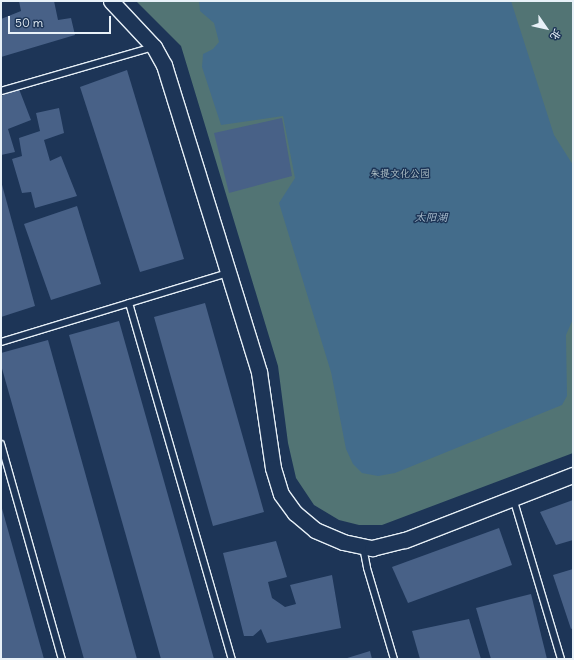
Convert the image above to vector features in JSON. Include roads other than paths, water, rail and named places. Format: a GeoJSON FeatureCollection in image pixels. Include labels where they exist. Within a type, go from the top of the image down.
{"type":"FeatureCollection","features":[{"type":"Feature","properties":{"kind":"street"},"geometry":{"type":"LineString","coordinates":[[111,1],[154,47],[164,65],[259,372],[273,468],[281,494],[294,513],[315,530],[343,542],[372,548],[405,540],[573,475]]}},
{"type":"Feature","properties":{"kind":"lane"},"geometry":{"type":"LineString","coordinates":[[1,91],[154,47]]}},
{"type":"Feature","properties":{"kind":"lane"},"geometry":{"type":"LineString","coordinates":[[1,342],[228,273]]}},
{"type":"Feature","properties":{"kind":"lane"},"geometry":{"type":"LineString","coordinates":[[129,303],[232,659]]}},
{"type":"Feature","properties":{"kind":"lane"},"geometry":{"type":"LineString","coordinates":[[1,444],[62,659]]}},
{"type":"Feature","properties":{"kind":"lane"},"geometry":{"type":"LineString","coordinates":[[513,498],[561,659]]}},
{"type":"Feature","properties":{"kind":"lane"},"geometry":{"type":"LineString","coordinates":[[363,547],[367,568],[394,659]]}},
{"type":"Feature","properties":{"kind":"water","name":"太阳湖"},"geometry":{"type":"Polygon","coordinates":[[[199,1],[511,1],[554,135],[573,165],[573,319],[566,335],[567,396],[562,405],[395,473],[378,476],[362,473],[353,464],[346,449],[331,372],[279,203],[295,178],[283,116],[221,125],[202,67],[203,54],[213,49],[219,42],[214,23],[200,11],[199,1]]]}},
{"type":"Feature","properties":{"kind":"park label","name":"朱提文化公园"},"geometry":{"type":"Point","coordinates":[400,174]}}]}
